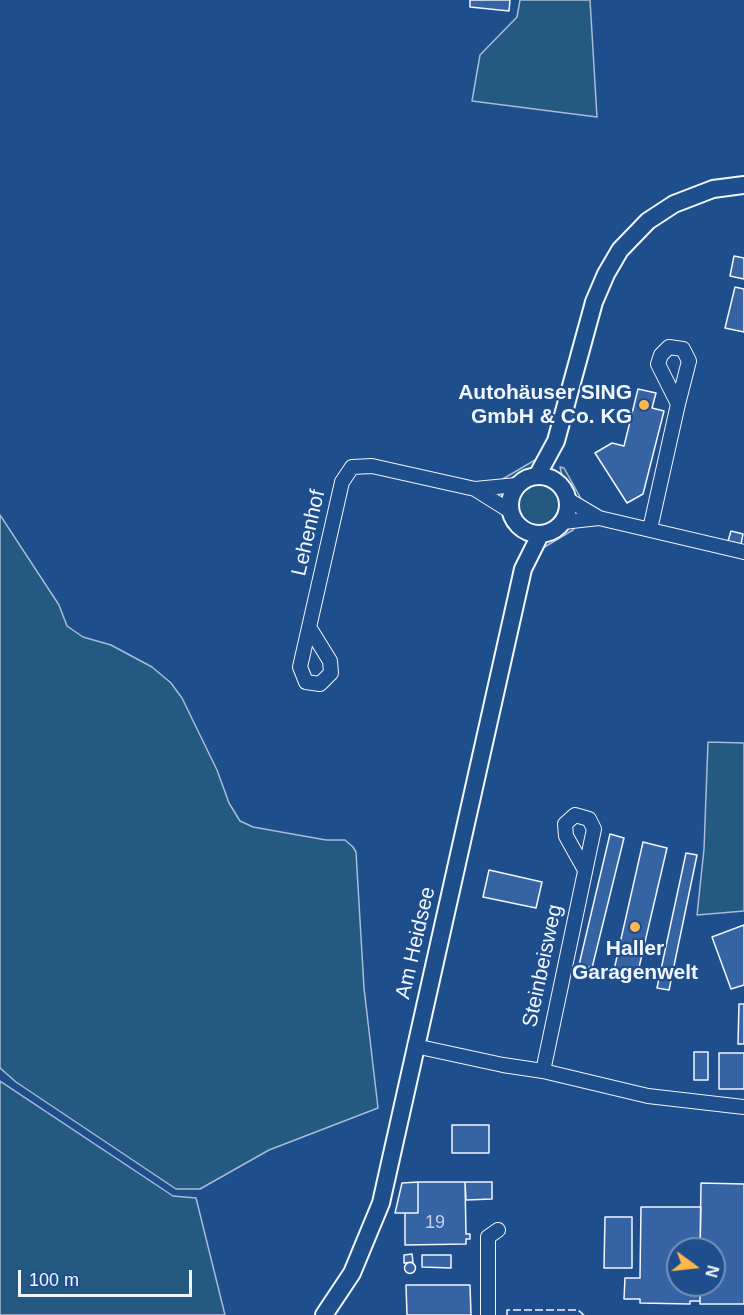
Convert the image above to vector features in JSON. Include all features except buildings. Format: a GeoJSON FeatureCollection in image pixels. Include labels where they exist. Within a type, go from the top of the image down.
{"type":"FeatureCollection","features":[{"type":"Feature","properties":{"kind":"main road"},"geometry":{"type":"LineString","coordinates":[[537,476],[556,441],[594,302],[620,250],[648,220],[674,204],[713,189],[744,185]]}},
{"type":"Feature","properties":{"kind":"main road"},"geometry":{"type":"LineString","coordinates":[[555,481],[556,441]]}},
{"type":"Feature","properties":{"kind":"main road"},"geometry":{"type":"LineString","coordinates":[[537,476],[555,481],[561,485],[567,499],[567,513],[563,522],[549,533],[540,535],[520,529],[510,511],[510,498],[517,485],[526,478],[537,476]]}},
{"type":"Feature","properties":{"kind":"main road","name":"Am Heidsee"},"geometry":{"type":"LineString","coordinates":[[520,529],[523,569]]}},
{"type":"Feature","properties":{"kind":"main road","name":"Am Heidsee"},"geometry":{"type":"LineString","coordinates":[[324,1315],[352,1273],[381,1203],[523,569],[540,535]]}},
{"type":"Feature","properties":{"kind":"street"},"geometry":{"type":"LineString","coordinates":[[650,529],[678,404]]}},
{"type":"Feature","properties":{"kind":"street","name":"Lehenhof"},"geometry":{"type":"LineString","coordinates":[[309,627],[342,482],[352,467],[372,466],[475,489],[517,485]]}},
{"type":"Feature","properties":{"kind":"street","name":"Lehenhof"},"geometry":{"type":"LineString","coordinates":[[475,489],[510,511]]}},
{"type":"Feature","properties":{"kind":"street"},"geometry":{"type":"LineString","coordinates":[[567,499],[599,518]]}},
{"type":"Feature","properties":{"kind":"street"},"geometry":{"type":"LineString","coordinates":[[563,522],[599,518],[744,552]]}},
{"type":"Feature","properties":{"kind":"street","name":"Steinbeisweg"},"geometry":{"type":"LineString","coordinates":[[543,1071],[585,870]]}},
{"type":"Feature","properties":{"kind":"street"},"geometry":{"type":"LineString","coordinates":[[416,1046],[503,1065],[543,1071],[648,1096],[744,1107]]}},
{"type":"Feature","properties":{"kind":"street"},"geometry":{"type":"LineString","coordinates":[[488,1315],[488,1237],[498,1230]]}},
{"type":"Feature","properties":{"kind":"shaded area"},"geometry":{"type":"Polygon","coordinates":[[[520,0],[590,0],[597,117],[472,101],[480,55],[517,17],[520,0]]]}},
{"type":"Feature","properties":{"kind":"shaded area"},"geometry":{"type":"Polygon","coordinates":[[[535,460],[539,461],[532,468],[509,481],[501,482],[501,480],[535,460]]]}},
{"type":"Feature","properties":{"kind":"shaded area"},"geometry":{"type":"Polygon","coordinates":[[[560,467],[564,468],[584,504],[571,494],[563,480],[560,467]]]}},
{"type":"Feature","properties":{"kind":"shaded area"},"geometry":{"type":"Polygon","coordinates":[[[538,483],[546,484],[553,489],[558,496],[558,512],[553,519],[546,524],[538,525],[530,524],[523,519],[518,512],[517,504],[518,496],[523,489],[530,484],[538,483]]]}},
{"type":"Feature","properties":{"kind":"shaded area"},"geometry":{"type":"Polygon","coordinates":[[[0,515],[59,605],[67,626],[83,637],[111,645],[152,667],[171,683],[182,698],[217,770],[229,803],[240,821],[253,827],[326,840],[345,840],[353,847],[356,852],[364,988],[378,1108],[269,1150],[200,1189],[176,1189],[16,1082],[0,1068],[0,515]]]}},
{"type":"Feature","properties":{"kind":"shaded area"},"geometry":{"type":"Polygon","coordinates":[[[576,525],[573,530],[543,548],[539,547],[547,538],[563,528],[576,525]]]}},
{"type":"Feature","properties":{"kind":"shaded area"},"geometry":{"type":"Polygon","coordinates":[[[708,742],[744,743],[744,911],[697,915],[704,849],[708,742]]]}},
{"type":"Feature","properties":{"kind":"shaded area"},"geometry":{"type":"Polygon","coordinates":[[[0,1081],[173,1196],[196,1198],[225,1315],[0,1315],[0,1081]]]}},
{"type":"Feature","properties":{"kind":"fence"},"geometry":{"type":"LineString","coordinates":[[507,1315],[507,1310],[578,1310],[584,1315]]}},
{"type":"Feature","properties":{"kind":"place","name":"Autohäuser SING GmbH & Co. KG"},"geometry":{"type":"Point","coordinates":[644,405]}},
{"type":"Feature","properties":{"kind":"place","name":"Haller Garagenwelt"},"geometry":{"type":"Point","coordinates":[635,927]}}]}
